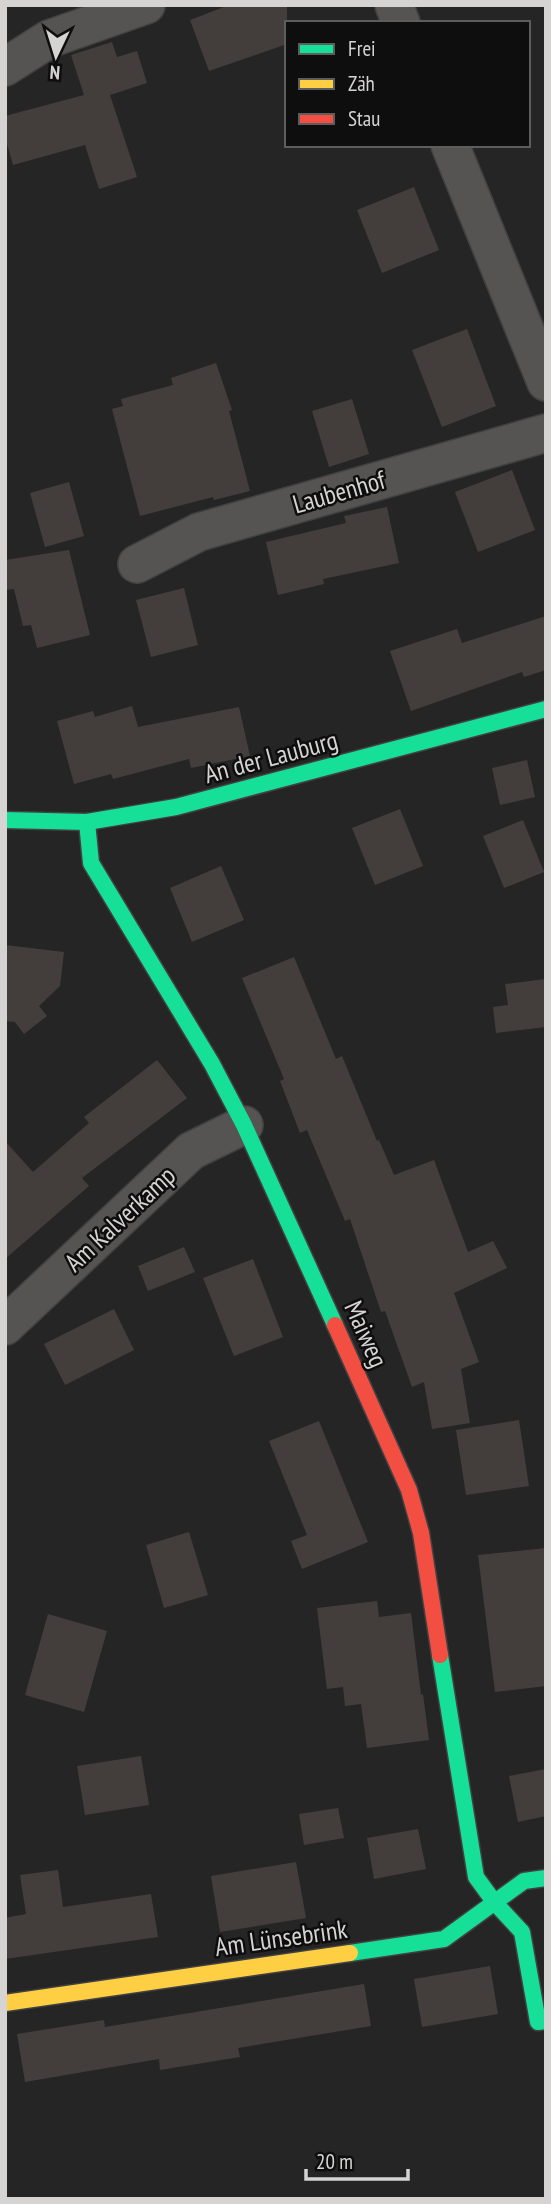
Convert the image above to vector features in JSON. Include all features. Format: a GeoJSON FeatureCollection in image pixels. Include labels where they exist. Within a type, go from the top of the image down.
{"type":"FeatureCollection","features":[{"type":"Feature","properties":{"kind":"street"},"geometry":{"type":"LineString","coordinates":[[5,67],[49,39],[146,5]]}},
{"type":"Feature","properties":{"kind":"street"},"geometry":{"type":"LineString","coordinates":[[451,147],[546,382]]}},
{"type":"Feature","properties":{"kind":"street","name":"Laubenhof"},"geometry":{"type":"LineString","coordinates":[[137,564],[199,532],[546,433]]}},
{"type":"Feature","properties":{"kind":"street","name":"An der Lauburg"},"geometry":{"type":"LineString","coordinates":[[5,820],[87,822],[176,807],[546,709]]}},
{"type":"Feature","properties":{"kind":"street","name":"Maiweg"},"geometry":{"type":"LineString","coordinates":[[87,822],[91,863],[212,1064],[244,1125],[409,1490],[421,1534],[476,1877],[495,1903],[522,1932],[538,2022],[546,2021]]}},
{"type":"Feature","properties":{"kind":"street","name":"Am Kalverkamp"},"geometry":{"type":"LineString","coordinates":[[5,1326],[191,1151],[244,1125]]}},
{"type":"Feature","properties":{"kind":"street","name":"Am Lünsebrink"},"geometry":{"type":"LineString","coordinates":[[5,2003],[444,1939],[524,1881],[546,1878]]}},
{"type":"Feature","properties":{"kind":"building"},"geometry":{"type":"Polygon","coordinates":[[[229,5],[287,5],[285,45],[209,71],[190,20],[229,5]]]}},
{"type":"Feature","properties":{"kind":"building"},"geometry":{"type":"Polygon","coordinates":[[[112,42],[117,57],[137,51],[147,83],[110,95],[137,177],[99,189],[85,145],[13,165],[5,137],[5,116],[84,95],[71,55],[112,42]]]}},
{"type":"Feature","properties":{"kind":"building"},"geometry":{"type":"Polygon","coordinates":[[[414,187],[439,250],[382,273],[357,210],[414,187]]]}},
{"type":"Feature","properties":{"kind":"building"},"geometry":{"type":"Polygon","coordinates":[[[467,329],[496,406],[442,427],[412,350],[467,329]]]}},
{"type":"Feature","properties":{"kind":"building"},"geometry":{"type":"Polygon","coordinates":[[[216,363],[232,410],[229,411],[250,491],[214,500],[213,497],[140,516],[112,409],[123,406],[121,399],[173,385],[171,378],[216,363]]]}},
{"type":"Feature","properties":{"kind":"building"},"geometry":{"type":"Polygon","coordinates":[[[352,399],[369,454],[329,467],[312,411],[352,399]]]}},
{"type":"Feature","properties":{"kind":"building"},"geometry":{"type":"Polygon","coordinates":[[[512,470],[535,530],[478,552],[455,492],[512,470]]]}},
{"type":"Feature","properties":{"kind":"building"},"geometry":{"type":"Polygon","coordinates":[[[69,482],[84,536],[45,547],[30,493],[69,482]]]}},
{"type":"Feature","properties":{"kind":"building"},"geometry":{"type":"Polygon","coordinates":[[[387,507],[399,563],[323,579],[324,584],[278,595],[266,542],[346,523],[344,516],[387,507]]]}},
{"type":"Feature","properties":{"kind":"building"},"geometry":{"type":"Polygon","coordinates":[[[69,550],[90,635],[37,648],[31,625],[23,626],[14,589],[5,590],[5,560],[69,550]]]}},
{"type":"Feature","properties":{"kind":"building"},"geometry":{"type":"Polygon","coordinates":[[[184,588],[198,645],[151,657],[136,600],[184,588]]]}},
{"type":"Feature","properties":{"kind":"building"},"geometry":{"type":"Polygon","coordinates":[[[546,616],[546,670],[524,677],[522,672],[411,711],[390,651],[457,629],[462,643],[546,616]]]}},
{"type":"Feature","properties":{"kind":"building"},"geometry":{"type":"Polygon","coordinates":[[[132,706],[138,727],[239,707],[250,756],[191,768],[189,759],[113,779],[111,774],[74,784],[57,721],[93,711],[95,717],[132,706]]]}},
{"type":"Feature","properties":{"kind":"building"},"geometry":{"type":"Polygon","coordinates":[[[527,760],[535,797],[500,805],[492,768],[527,760]]]}},
{"type":"Feature","properties":{"kind":"building"},"geometry":{"type":"Polygon","coordinates":[[[400,809],[423,866],[375,885],[352,828],[400,809]]]}},
{"type":"Feature","properties":{"kind":"building"},"geometry":{"type":"Polygon","coordinates":[[[523,820],[544,872],[504,888],[483,836],[523,820]]]}},
{"type":"Feature","properties":{"kind":"building"},"geometry":{"type":"Polygon","coordinates":[[[221,866],[244,920],[192,942],[170,888],[221,866]]]}},
{"type":"Feature","properties":{"kind":"building"},"geometry":{"type":"Polygon","coordinates":[[[5,945],[64,952],[60,986],[39,1006],[47,1016],[24,1034],[15,1022],[5,1021],[5,945]]]}},
{"type":"Feature","properties":{"kind":"building"},"geometry":{"type":"Polygon","coordinates":[[[294,957],[336,1059],[342,1056],[394,1175],[434,1160],[468,1252],[493,1241],[507,1268],[454,1293],[479,1362],[461,1369],[470,1423],[432,1429],[424,1382],[412,1387],[385,1311],[381,1312],[350,1219],[345,1221],[307,1130],[300,1133],[280,1081],[284,1079],[242,978],[294,957]]]}},
{"type":"Feature","properties":{"kind":"building"},"geometry":{"type":"Polygon","coordinates":[[[546,979],[546,1027],[496,1033],[493,1007],[508,1005],[505,984],[546,979]]]}},
{"type":"Feature","properties":{"kind":"building"},"geometry":{"type":"Polygon","coordinates":[[[157,1060],[187,1098],[82,1178],[89,1186],[5,1259],[5,1141],[33,1172],[89,1123],[84,1117],[157,1060]]]}},
{"type":"Feature","properties":{"kind":"building"},"geometry":{"type":"Polygon","coordinates":[[[184,1247],[195,1272],[148,1291],[138,1266],[184,1247]]]}},
{"type":"Feature","properties":{"kind":"building"},"geometry":{"type":"Polygon","coordinates":[[[253,1259],[283,1337],[234,1356],[203,1278],[253,1259]]]}},
{"type":"Feature","properties":{"kind":"building"},"geometry":{"type":"Polygon","coordinates":[[[114,1309],[134,1350],[65,1385],[44,1344],[114,1309]]]}},
{"type":"Feature","properties":{"kind":"building"},"geometry":{"type":"Polygon","coordinates":[[[519,1420],[529,1486],[466,1495],[456,1430],[519,1420]]]}},
{"type":"Feature","properties":{"kind":"building"},"geometry":{"type":"Polygon","coordinates":[[[319,1421],[368,1542],[302,1569],[291,1541],[307,1535],[269,1441],[319,1421]]]}},
{"type":"Feature","properties":{"kind":"building"},"geometry":{"type":"Polygon","coordinates":[[[189,1532],[208,1595],[164,1608],[146,1545],[189,1532]]]}},
{"type":"Feature","properties":{"kind":"building"},"geometry":{"type":"Polygon","coordinates":[[[546,1548],[546,1686],[495,1692],[478,1555],[546,1548]]]}},
{"type":"Feature","properties":{"kind":"building"},"geometry":{"type":"Polygon","coordinates":[[[377,1601],[379,1617],[411,1613],[429,1740],[367,1748],[361,1704],[345,1706],[343,1687],[327,1689],[317,1608],[377,1601]]]}},
{"type":"Feature","properties":{"kind":"building"},"geometry":{"type":"Polygon","coordinates":[[[48,1614],[107,1631],[84,1712],[25,1695],[48,1614]]]}},
{"type":"Feature","properties":{"kind":"building"},"geometry":{"type":"Polygon","coordinates":[[[141,1756],[149,1805],[85,1815],[77,1766],[141,1756]]]}},
{"type":"Feature","properties":{"kind":"building"},"geometry":{"type":"Polygon","coordinates":[[[546,1769],[546,1816],[518,1822],[509,1776],[546,1769]]]}},
{"type":"Feature","properties":{"kind":"building"},"geometry":{"type":"Polygon","coordinates":[[[338,1808],[344,1838],[304,1845],[299,1814],[338,1808]]]}},
{"type":"Feature","properties":{"kind":"building"},"geometry":{"type":"Polygon","coordinates":[[[418,1829],[426,1869],[374,1879],[367,1838],[418,1829]]]}},
{"type":"Feature","properties":{"kind":"building"},"geometry":{"type":"Polygon","coordinates":[[[296,1862],[306,1918],[220,1932],[211,1876],[296,1862]]]}},
{"type":"Feature","properties":{"kind":"building"},"geometry":{"type":"Polygon","coordinates":[[[58,1870],[63,1907],[151,1894],[158,1937],[5,1959],[5,1918],[26,1914],[20,1875],[58,1870]]]}},
{"type":"Feature","properties":{"kind":"building"},"geometry":{"type":"Polygon","coordinates":[[[490,1966],[498,2014],[422,2027],[414,1979],[490,1966]]]}},
{"type":"Feature","properties":{"kind":"building"},"geometry":{"type":"Polygon","coordinates":[[[364,1984],[371,2026],[238,2048],[240,2057],[160,2070],[159,2059],[25,2082],[17,2034],[104,2020],[105,2027],[364,1984]]]}},
{"type":"Feature","properties":{"kind":"traffic: fast"},"geometry":{"type":"LineString","coordinates":[[5,820],[87,822],[176,807],[546,709]]}},
{"type":"Feature","properties":{"kind":"traffic: fast"},"geometry":{"type":"LineString","coordinates":[[87,822],[91,863],[212,1064],[244,1125],[335,1325]]}},
{"type":"Feature","properties":{"kind":"traffic: fast"},"geometry":{"type":"LineString","coordinates":[[440,1655],[476,1877],[495,1903],[522,1932],[538,2022],[546,2021]]}},
{"type":"Feature","properties":{"kind":"traffic: fast"},"geometry":{"type":"LineString","coordinates":[[350,1953],[444,1939],[524,1881],[546,1878]]}},
{"type":"Feature","properties":{"kind":"traffic: slow"},"geometry":{"type":"LineString","coordinates":[[5,2003],[350,1953]]}},
{"type":"Feature","properties":{"kind":"traffic: jam"},"geometry":{"type":"LineString","coordinates":[[335,1325],[409,1490],[421,1533],[440,1655]]}}]}
